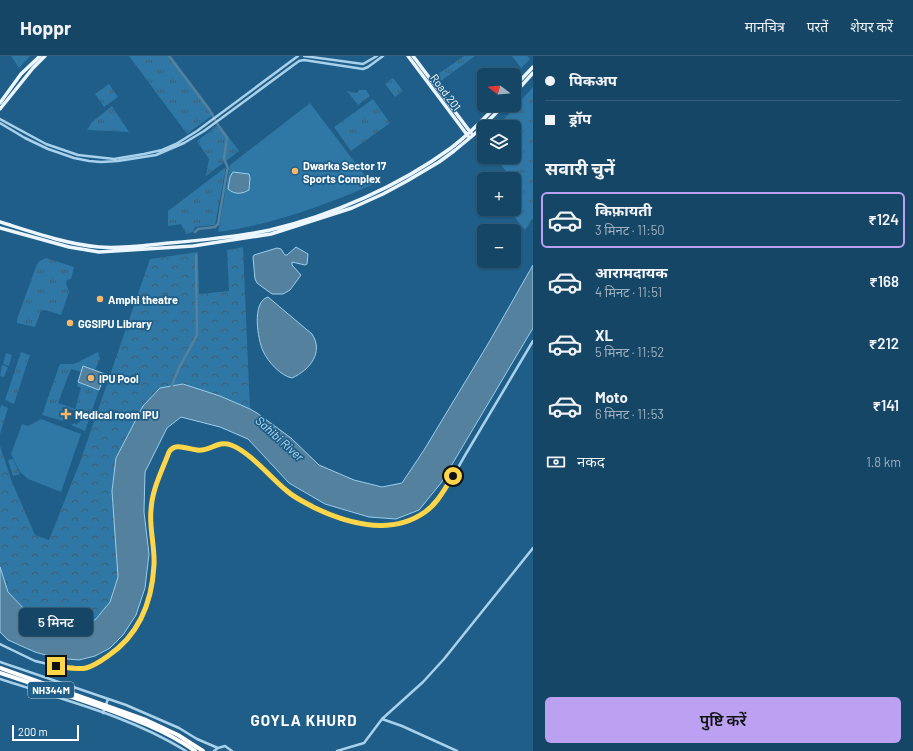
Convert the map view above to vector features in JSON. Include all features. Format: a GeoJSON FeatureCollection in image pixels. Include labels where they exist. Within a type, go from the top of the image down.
{"type":"FeatureCollection","features":[{"type":"Feature","properties":{"kind":"highway","name":"NH344M"},"geometry":{"type":"LineString","coordinates":[[0,668],[105,707]]}},
{"type":"Feature","properties":{"kind":"highway","name":"NH344M"},"geometry":{"type":"LineString","coordinates":[[0,673],[146,720],[178,735],[203,751]]}},
{"type":"Feature","properties":{"kind":"highway","name":"NH344M"},"geometry":{"type":"LineString","coordinates":[[118,711],[176,739],[195,751]]}},
{"type":"Feature","properties":{"kind":"main road"},"geometry":{"type":"LineString","coordinates":[[0,109],[33,68],[45,56]]}},
{"type":"Feature","properties":{"kind":"main road","name":"Road 201"},"geometry":{"type":"LineString","coordinates":[[408,56],[467,134],[471,135]]}},
{"type":"Feature","properties":{"kind":"main road","name":"Road 201"},"geometry":{"type":"LineString","coordinates":[[413,56],[471,135]]}},
{"type":"Feature","properties":{"kind":"main road"},"geometry":{"type":"LineString","coordinates":[[0,103],[21,74],[38,57]]}},
{"type":"Feature","properties":{"kind":"main road"},"geometry":{"type":"LineString","coordinates":[[521,80],[533,67]]}},
{"type":"Feature","properties":{"kind":"main road"},"geometry":{"type":"LineString","coordinates":[[521,87],[533,74]]}},
{"type":"Feature","properties":{"kind":"main road"},"geometry":{"type":"LineString","coordinates":[[471,135],[491,112]]}},
{"type":"Feature","properties":{"kind":"main road"},"geometry":{"type":"LineString","coordinates":[[0,228],[69,247],[99,252],[192,246],[272,234],[352,208],[383,194],[439,162],[496,112]]}},
{"type":"Feature","properties":{"kind":"main road"},"geometry":{"type":"LineString","coordinates":[[0,222],[86,246],[109,248],[193,241],[265,231],[351,204],[428,164],[451,148],[467,134]]}},
{"type":"Feature","properties":{"kind":"main road"},"geometry":{"type":"LineString","coordinates":[[360,193],[362,198]]}},
{"type":"Feature","properties":{"kind":"street"},"geometry":{"type":"LineString","coordinates":[[0,123],[25,138],[48,149],[74,158],[101,162],[156,155],[184,143],[298,56]]}},
{"type":"Feature","properties":{"kind":"street"},"geometry":{"type":"LineString","coordinates":[[304,56],[363,64],[377,56]]}},
{"type":"Feature","properties":{"kind":"street"},"geometry":{"type":"LineString","coordinates":[[217,119],[299,61],[304,60],[363,69],[383,56]]}},
{"type":"Feature","properties":{"kind":"street"},"geometry":{"type":"LineString","coordinates":[[0,119],[46,144],[65,151],[91,157],[114,159],[162,150],[185,139],[212,123]]}},
{"type":"Feature","properties":{"kind":"street"},"geometry":{"type":"LineString","coordinates":[[0,644],[23,657],[39,663],[79,669],[98,663],[119,648],[129,637],[138,625],[146,608],[153,580],[154,554],[150,515],[153,491],[169,452],[174,447],[201,450],[223,443],[235,446],[251,458],[294,497],[326,513],[345,519],[368,525],[380,526],[403,523],[418,516],[432,507],[453,476],[533,341]]}},
{"type":"Feature","properties":{"kind":"street"},"geometry":{"type":"LineString","coordinates":[[337,751],[363,744],[382,718],[413,692],[436,668],[533,548]]}},
{"type":"Feature","properties":{"kind":"street"},"geometry":{"type":"LineString","coordinates":[[0,662],[126,705],[179,728],[197,739],[218,748]]}},
{"type":"Feature","properties":{"kind":"street"},"geometry":{"type":"LineString","coordinates":[[0,679],[103,713],[150,731],[186,751]]}},
{"type":"Feature","properties":{"kind":"street"},"geometry":{"type":"LineString","coordinates":[[103,713],[108,699]]}},
{"type":"Feature","properties":{"kind":"street"},"geometry":{"type":"LineString","coordinates":[[382,718],[456,751]]}},
{"type":"Feature","properties":{"kind":"street"},"geometry":{"type":"LineString","coordinates":[[214,751],[218,748],[227,746],[232,751]]}},
{"type":"Feature","properties":{"kind":"green space"},"geometry":{"type":"Polygon","coordinates":[[[11,56],[30,56],[19,68],[11,56]]]}},
{"type":"Feature","properties":{"kind":"green space"},"geometry":{"type":"Polygon","coordinates":[[[129,56],[171,56],[214,114],[187,134],[129,56]]]}},
{"type":"Feature","properties":{"kind":"green space"},"geometry":{"type":"Polygon","coordinates":[[[464,56],[475,56],[438,83],[434,77],[464,56]]]}},
{"type":"Feature","properties":{"kind":"green space"},"geometry":{"type":"Polygon","coordinates":[[[512,56],[527,56],[530,59],[521,68],[512,56]]]}},
{"type":"Feature","properties":{"kind":"green space"},"geometry":{"type":"Polygon","coordinates":[[[393,78],[403,91],[395,97],[385,84],[393,78]]]}},
{"type":"Feature","properties":{"kind":"green space"},"geometry":{"type":"Polygon","coordinates":[[[109,84],[118,97],[104,107],[95,94],[109,84]]]}},
{"type":"Feature","properties":{"kind":"green space"},"geometry":{"type":"Polygon","coordinates":[[[533,87],[533,218],[525,230],[514,216],[521,216],[521,172],[507,172],[501,164],[521,164],[521,120],[503,120],[510,112],[521,112],[521,100],[533,87]]]}},
{"type":"Feature","properties":{"kind":"green space"},"geometry":{"type":"Polygon","coordinates":[[[359,90],[366,90],[370,96],[358,105],[347,91],[357,93],[359,90]]]}},
{"type":"Feature","properties":{"kind":"green space"},"geometry":{"type":"Polygon","coordinates":[[[373,99],[390,123],[351,151],[334,127],[373,99]]]}},
{"type":"Feature","properties":{"kind":"green space","name":"Dwarka Sector 17 Sports Complex"},"geometry":{"type":"Polygon","coordinates":[[[310,103],[372,185],[277,220],[218,232],[230,165],[310,103]]]}},
{"type":"Feature","properties":{"kind":"green space"},"geometry":{"type":"Polygon","coordinates":[[[112,106],[129,132],[87,130],[92,122],[112,106]]]}},
{"type":"Feature","properties":{"kind":"green space"},"geometry":{"type":"Polygon","coordinates":[[[219,124],[239,151],[206,176],[209,159],[197,141],[219,124]]]}},
{"type":"Feature","properties":{"kind":"green space"},"geometry":{"type":"Polygon","coordinates":[[[226,167],[215,225],[195,227],[193,232],[186,234],[181,224],[168,226],[168,211],[226,167]]]}},
{"type":"Feature","properties":{"kind":"green space"},"geometry":{"type":"Polygon","coordinates":[[[243,247],[250,409],[220,396],[183,384],[130,431],[116,458],[112,491],[118,577],[110,602],[96,619],[79,630],[44,622],[28,613],[8,592],[0,567],[0,446],[12,482],[35,535],[49,540],[80,462],[150,259],[198,252],[199,294],[229,291],[227,250],[243,247]]]}},
{"type":"Feature","properties":{"kind":"green space"},"geometry":{"type":"Polygon","coordinates":[[[46,258],[74,267],[71,279],[67,280],[66,283],[69,292],[61,315],[45,310],[41,311],[35,327],[17,323],[17,319],[37,264],[46,258]]]}},
{"type":"Feature","properties":{"kind":"green space"},"geometry":{"type":"Polygon","coordinates":[[[21,352],[30,355],[14,404],[5,400],[21,352]]]}},
{"type":"Feature","properties":{"kind":"green space"},"geometry":{"type":"Polygon","coordinates":[[[98,352],[100,359],[95,370],[84,366],[82,372],[71,369],[58,403],[75,409],[81,388],[77,386],[78,382],[99,390],[85,431],[71,425],[75,423],[76,425],[80,421],[79,409],[77,416],[75,416],[77,411],[62,407],[63,421],[42,415],[59,366],[61,364],[74,364],[98,352]]]}},
{"type":"Feature","properties":{"kind":"green space"},"geometry":{"type":"Polygon","coordinates":[[[6,353],[12,355],[9,366],[3,364],[6,353]]]}},
{"type":"Feature","properties":{"kind":"green space"},"geometry":{"type":"Polygon","coordinates":[[[2,365],[8,367],[4,377],[0,376],[2,365]]]}},
{"type":"Feature","properties":{"kind":"green space"},"geometry":{"type":"Polygon","coordinates":[[[1,405],[8,408],[0,434],[0,409],[1,405]]]}},
{"type":"Feature","properties":{"kind":"green space"},"geometry":{"type":"Polygon","coordinates":[[[41,419],[81,434],[61,492],[28,479],[20,472],[11,454],[22,424],[28,426],[41,419]]]}},
{"type":"Feature","properties":{"kind":"green space"},"geometry":{"type":"Polygon","coordinates":[[[13,459],[20,474],[13,476],[8,460],[13,459]]]}},
{"type":"Feature","properties":{"kind":"water"},"geometry":{"type":"Polygon","coordinates":[[[233,172],[249,174],[249,190],[238,193],[228,189],[230,177],[233,172]]]}},
{"type":"Feature","properties":{"kind":"water"},"geometry":{"type":"Polygon","coordinates":[[[296,247],[308,254],[307,264],[305,265],[292,262],[292,265],[301,275],[290,290],[283,294],[272,294],[257,283],[255,279],[254,255],[277,248],[281,249],[285,255],[287,255],[296,247]]]}},
{"type":"Feature","properties":{"kind":"water","name":"Sahibi River"},"geometry":{"type":"Polygon","coordinates":[[[533,265],[533,328],[441,483],[419,510],[396,519],[369,517],[325,504],[289,483],[248,439],[220,427],[181,417],[167,428],[145,472],[144,512],[149,554],[145,588],[136,615],[123,635],[110,648],[95,656],[79,660],[56,658],[35,652],[8,640],[0,632],[0,567],[8,592],[28,613],[44,622],[79,630],[96,619],[110,602],[118,577],[112,491],[116,458],[143,406],[160,388],[183,384],[220,396],[250,409],[291,438],[319,465],[354,480],[382,487],[402,483],[424,450],[488,344],[533,265]]]}},
{"type":"Feature","properties":{"kind":"water"},"geometry":{"type":"Polygon","coordinates":[[[268,297],[312,334],[315,341],[316,354],[313,360],[299,375],[292,378],[288,377],[271,364],[261,346],[257,322],[259,306],[263,300],[268,297]]]}},
{"type":"Feature","properties":{"kind":"water","name":"IPU Pool"},"geometry":{"type":"Polygon","coordinates":[[[83,366],[105,374],[99,390],[78,382],[83,366]]]}},
{"type":"Feature","properties":{"kind":"waterway"},"geometry":{"type":"LineString","coordinates":[[169,56],[209,109],[227,138],[224,159],[228,168],[218,224],[215,227],[198,229],[195,232]]}},
{"type":"Feature","properties":{"kind":"waterway"},"geometry":{"type":"LineString","coordinates":[[171,388],[179,368],[197,335],[196,255]]}},
{"type":"Feature","properties":{"kind":"place","name":"Dwarka Sector 17 Sports Complex"},"geometry":{"type":"Point","coordinates":[295,171]}},
{"type":"Feature","properties":{"kind":"place","name":"Amphi theatre"},"geometry":{"type":"Point","coordinates":[100,299]}},
{"type":"Feature","properties":{"kind":"place","name":"GGSIPU Library"},"geometry":{"type":"Point","coordinates":[70,323]}},
{"type":"Feature","properties":{"kind":"place","name":"IPU Pool"},"geometry":{"type":"Point","coordinates":[91,378]}},
{"type":"Feature","properties":{"kind":"place","name":"Medical room IPU"},"geometry":{"type":"Point","coordinates":[66,414]}},
{"type":"Feature","properties":{"kind":"district","name":"GOYLA KHURD"},"geometry":{"type":"Point","coordinates":[304,720]}},
{"type":"Feature","properties":{"kind":"route"},"geometry":{"type":"LineString","coordinates":[[56,666],[79,669],[95,665],[121,646],[138,625],[146,608],[153,580],[154,554],[150,515],[153,491],[161,475],[170,450],[177,446],[204,450],[223,443],[235,446],[251,458],[294,497],[333,516],[373,526],[403,523],[425,512],[436,502],[453,476]]}}]}
